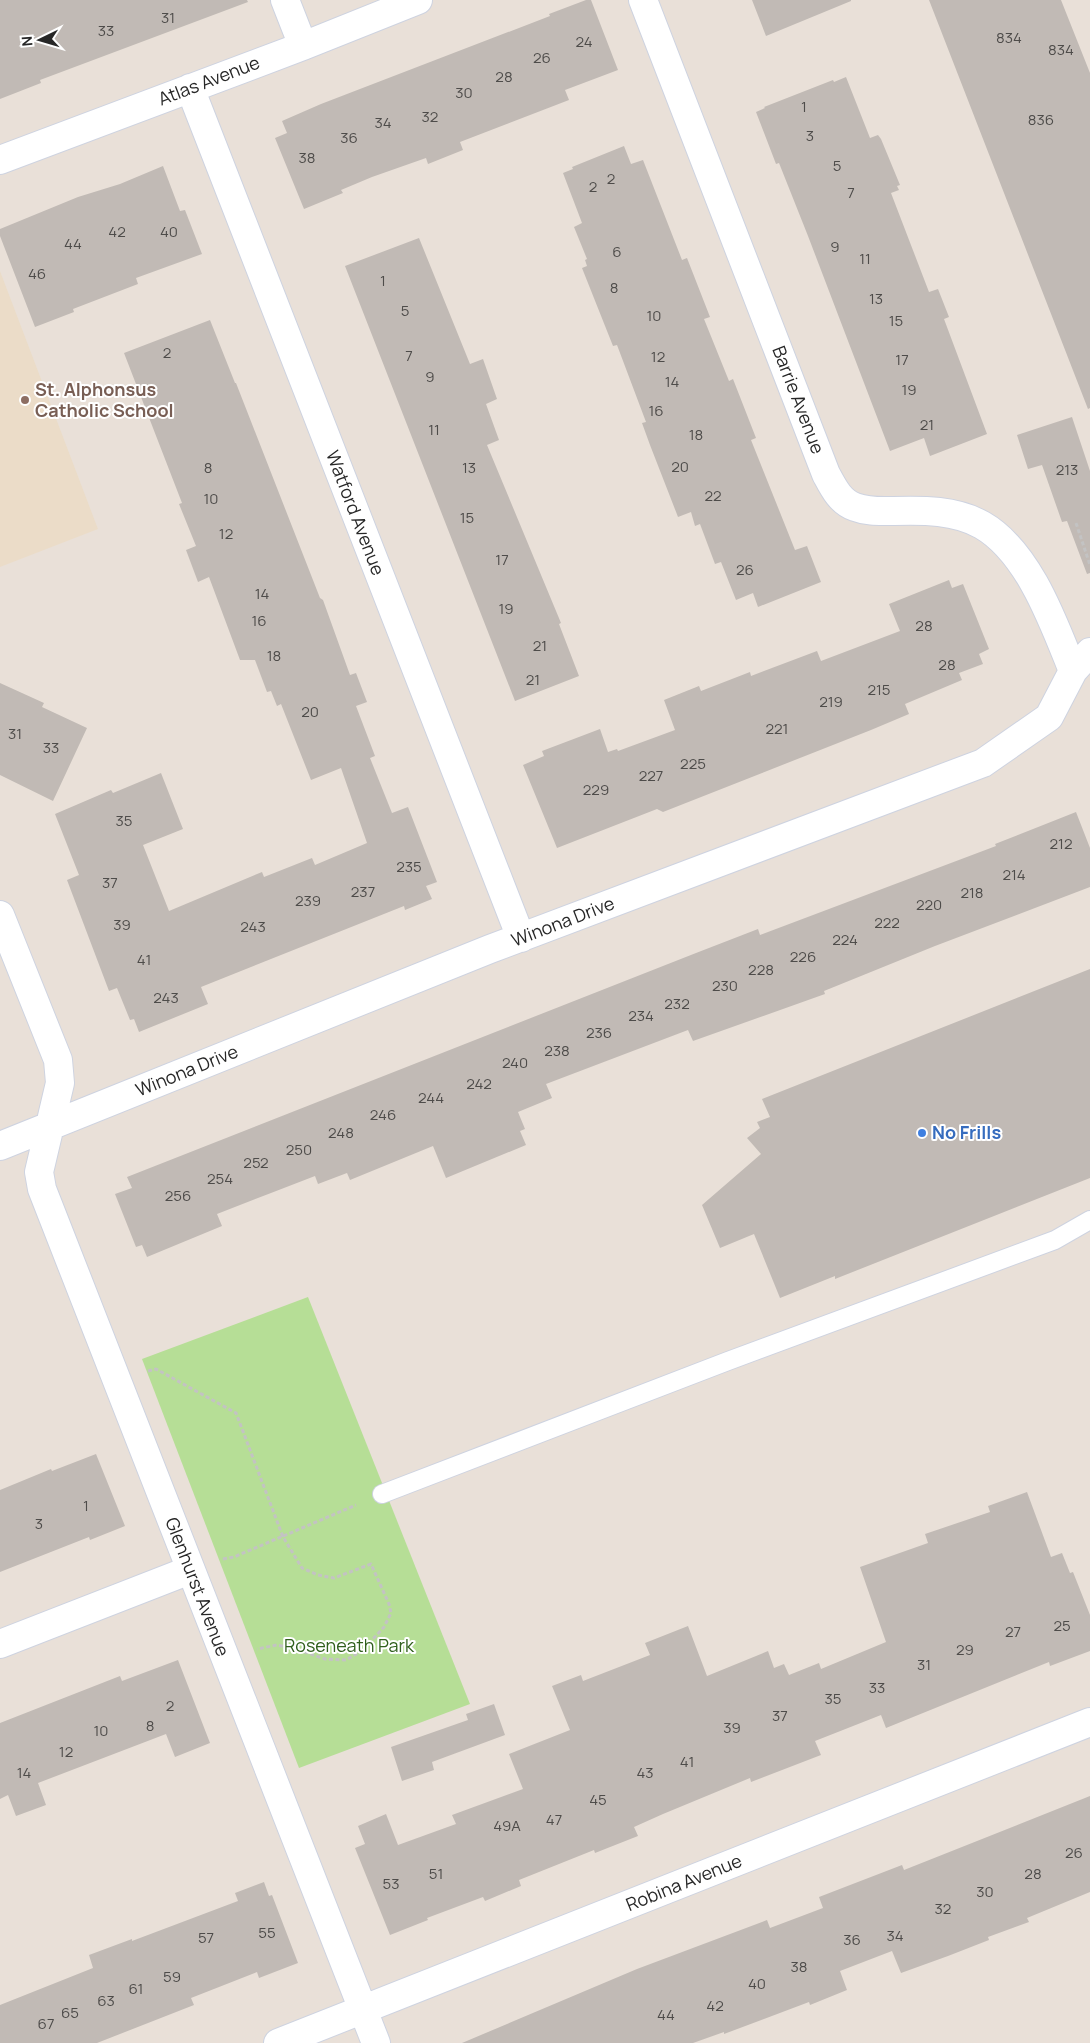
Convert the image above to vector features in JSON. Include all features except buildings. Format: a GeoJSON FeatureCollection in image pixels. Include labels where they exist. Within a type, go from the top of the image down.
{"type":"FeatureCollection","features":[{"type":"Feature","properties":{"kind":"street"},"geometry":{"type":"LineString","coordinates":[[285,0],[303,46]]}},
{"type":"Feature","properties":{"kind":"street","name":"Atlas Avenue"},"geometry":{"type":"LineString","coordinates":[[0,160],[303,46],[418,0]]}},
{"type":"Feature","properties":{"kind":"street","name":"Barrie Avenue"},"geometry":{"type":"LineString","coordinates":[[643,0],[826,474],[838,495],[855,507],[871,511],[923,511],[962,516],[982,525],[1001,538],[1024,567],[1043,601],[1082,662]]}},
{"type":"Feature","properties":{"kind":"street","name":"Watford Avenue"},"geometry":{"type":"LineString","coordinates":[[190,88],[521,938]]}},
{"type":"Feature","properties":{"kind":"street","name":"Winona Drive"},"geometry":{"type":"LineString","coordinates":[[0,1146],[521,938],[983,763],[1049,717],[1082,662]]}},
{"type":"Feature","properties":{"kind":"street","name":"Glenhurst Avenue"},"geometry":{"type":"LineString","coordinates":[[0,915],[58,1060],[60,1083],[48,1127],[39,1172],[42,1188],[376,2043]]}},
{"type":"Feature","properties":{"kind":"street"},"geometry":{"type":"LineString","coordinates":[[0,1644],[190,1570]]}},
{"type":"Feature","properties":{"kind":"street","name":"Robina Avenue"},"geometry":{"type":"LineString","coordinates":[[278,2043],[1090,1722]]}},
{"type":"Feature","properties":{"kind":"lane"},"geometry":{"type":"LineString","coordinates":[[382,1494],[1055,1240],[1090,1220]]}},
{"type":"Feature","properties":{"kind":"path"},"geometry":{"type":"LineString","coordinates":[[1076,523],[1090,565]]}},
{"type":"Feature","properties":{"kind":"path"},"geometry":{"type":"LineString","coordinates":[[140,1373],[156,1369],[236,1413],[283,1537],[302,1568],[318,1575],[334,1578],[371,1564],[389,1604],[391,1613],[384,1627],[363,1650],[346,1660],[325,1659],[277,1645],[250,1651]]}},
{"type":"Feature","properties":{"kind":"path"},"geometry":{"type":"LineString","coordinates":[[219,1560],[234,1557],[382,1494]]}},
{"type":"Feature","properties":{"kind":"shaded area","name":"St. Alphonsus Catholic School"},"geometry":{"type":"Polygon","coordinates":[[[0,271],[98,529],[0,567],[0,271]]]}},
{"type":"Feature","properties":{"kind":"green space","name":"Roseneath Park"},"geometry":{"type":"Polygon","coordinates":[[[308,1297],[470,1704],[299,1768],[142,1359],[308,1297]]]}},
{"type":"Feature","properties":{"kind":"place","name":"St. Alphonsus Catholic School"},"geometry":{"type":"Point","coordinates":[25,400]}},
{"type":"Feature","properties":{"kind":"place","name":"No Frills"},"geometry":{"type":"Point","coordinates":[922,1133]}}]}
